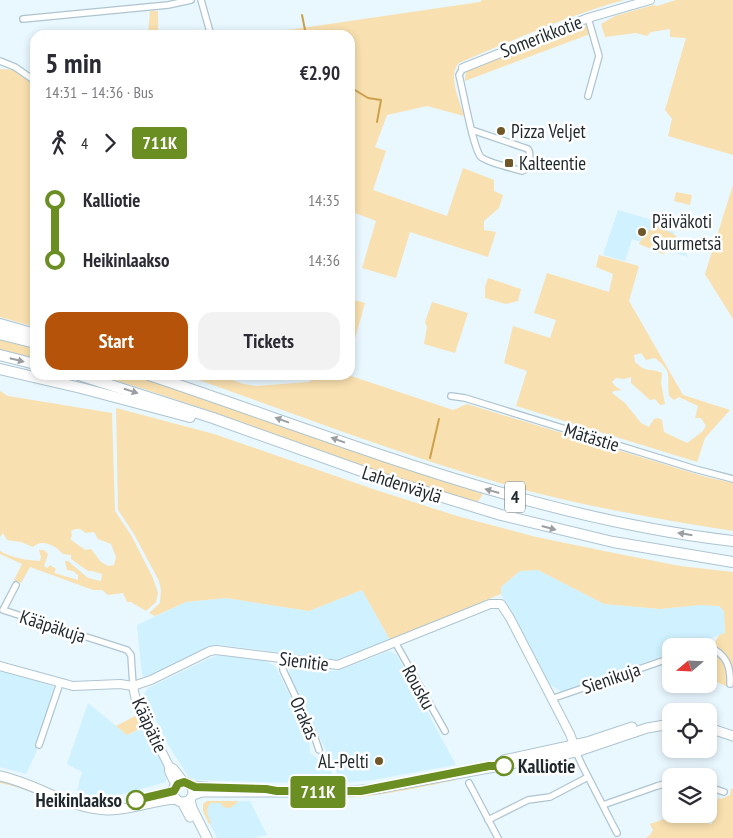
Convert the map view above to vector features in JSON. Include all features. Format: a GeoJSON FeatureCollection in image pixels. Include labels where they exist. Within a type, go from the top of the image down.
{"type":"FeatureCollection","features":[{"type":"Feature","properties":{"kind":"highway"},"geometry":{"type":"LineString","coordinates":[[0,324],[30,333]]}},
{"type":"Feature","properties":{"kind":"highway"},"geometry":{"type":"LineString","coordinates":[[0,334],[30,342]]}},
{"type":"Feature","properties":{"kind":"highway"},"geometry":{"type":"LineString","coordinates":[[0,355],[30,363]]}},
{"type":"Feature","properties":{"kind":"highway"},"geometry":{"type":"LineString","coordinates":[[0,368],[30,375]]}},
{"type":"Feature","properties":{"kind":"highway"},"geometry":{"type":"LineString","coordinates":[[0,374],[30,379]]}},
{"type":"Feature","properties":{"kind":"highway"},"geometry":{"type":"LineString","coordinates":[[35,380],[81,388]]}},
{"type":"Feature","properties":{"kind":"highway"},"geometry":{"type":"LineString","coordinates":[[49,380],[210,423],[244,430]]}},
{"type":"Feature","properties":{"kind":"highway","name":"Lahdenväylä"},"geometry":{"type":"LineString","coordinates":[[94,380],[384,479],[501,515],[613,542],[733,562]]}},
{"type":"Feature","properties":{"kind":"highway","name":"Lahdenväylä"},"geometry":{"type":"LineString","coordinates":[[163,380],[398,462],[507,495],[620,522],[733,541]]}},
{"type":"Feature","properties":{"kind":"main road"},"geometry":{"type":"LineString","coordinates":[[0,776],[19,781],[73,804],[107,810],[183,793],[266,789],[277,791],[361,791],[489,766],[504,766],[575,748],[587,742],[633,727],[662,723]]}},
{"type":"Feature","properties":{"kind":"main road"},"geometry":{"type":"LineString","coordinates":[[717,731],[733,736]]}},
{"type":"Feature","properties":{"kind":"main road"},"geometry":{"type":"LineString","coordinates":[[183,793],[201,838]]}},
{"type":"Feature","properties":{"kind":"main road"},"geometry":{"type":"LineString","coordinates":[[183,793],[207,838]]}},
{"type":"Feature","properties":{"kind":"street"},"geometry":{"type":"LineString","coordinates":[[23,19],[191,0]]}},
{"type":"Feature","properties":{"kind":"street"},"geometry":{"type":"LineString","coordinates":[[201,0],[209,30]]}},
{"type":"Feature","properties":{"kind":"street","name":"Somerikkotie"},"geometry":{"type":"LineString","coordinates":[[463,68],[588,18],[650,0]]}},
{"type":"Feature","properties":{"kind":"street"},"geometry":{"type":"LineString","coordinates":[[588,18],[599,56],[588,96]]}},
{"type":"Feature","properties":{"kind":"street"},"geometry":{"type":"LineString","coordinates":[[0,61],[15,67],[30,78]]}},
{"type":"Feature","properties":{"kind":"street"},"geometry":{"type":"LineString","coordinates":[[463,68],[459,75],[475,147],[484,159],[522,171],[526,169],[530,153],[525,147],[472,130]]}},
{"type":"Feature","properties":{"kind":"street","name":"Mätästie"},"geometry":{"type":"LineString","coordinates":[[451,396],[465,398],[733,479]]}},
{"type":"Feature","properties":{"kind":"street","name":"Kääpäkuja"},"geometry":{"type":"LineString","coordinates":[[16,585],[3,610],[130,652]]}},
{"type":"Feature","properties":{"kind":"street","name":"Sienitie"},"geometry":{"type":"LineString","coordinates":[[0,666],[60,683],[86,687],[120,684],[133,686],[151,680],[210,651],[222,650],[338,665],[490,604],[501,604],[570,734],[575,748]]}},
{"type":"Feature","properties":{"kind":"street","name":"Rousku"},"geometry":{"type":"LineString","coordinates":[[395,642],[445,731]]}},
{"type":"Feature","properties":{"kind":"street"},"geometry":{"type":"LineString","coordinates":[[718,651],[728,663],[731,674],[730,684]]}},
{"type":"Feature","properties":{"kind":"street","name":"Kääpätie"},"geometry":{"type":"LineString","coordinates":[[130,652],[136,701],[169,766],[174,769],[183,793]]}},
{"type":"Feature","properties":{"kind":"street","name":"Orakas"},"geometry":{"type":"LineString","coordinates":[[283,658],[283,670],[319,750]]}},
{"type":"Feature","properties":{"kind":"street","name":"Sienikuja"},"geometry":{"type":"LineString","coordinates":[[551,699],[662,661]]}},
{"type":"Feature","properties":{"kind":"street"},"geometry":{"type":"LineString","coordinates":[[39,745],[60,683]]}},
{"type":"Feature","properties":{"kind":"street"},"geometry":{"type":"LineString","coordinates":[[575,748],[588,778],[618,832]]}},
{"type":"Feature","properties":{"kind":"street"},"geometry":{"type":"LineString","coordinates":[[488,820],[528,800],[550,797],[588,778]]}},
{"type":"Feature","properties":{"kind":"street"},"geometry":{"type":"LineString","coordinates":[[469,783],[498,838]]}},
{"type":"Feature","properties":{"kind":"street"},"geometry":{"type":"LineString","coordinates":[[603,805],[662,785]]}},
{"type":"Feature","properties":{"kind":"street"},"geometry":{"type":"LineString","coordinates":[[717,790],[724,792]]}},
{"type":"Feature","properties":{"kind":"shaded area"},"geometry":{"type":"Polygon","coordinates":[[[482,0],[624,0],[561,21],[459,63],[454,74],[454,81],[464,116],[427,106],[387,115],[375,147],[386,151],[373,190],[447,216],[463,168],[494,180],[494,191],[503,195],[499,208],[484,221],[484,230],[496,232],[488,257],[410,232],[396,278],[362,268],[376,221],[355,213],[355,30],[288,30],[480,2],[482,0]]]}},
{"type":"Feature","properties":{"kind":"shaded area"},"geometry":{"type":"Polygon","coordinates":[[[676,0],[733,0],[733,155],[668,136],[672,119],[665,110],[686,38],[670,37],[670,29],[651,32],[647,36],[636,33],[605,37],[601,24],[615,16],[676,0]]]}},
{"type":"Feature","properties":{"kind":"shaded area"},"geometry":{"type":"Polygon","coordinates":[[[150,11],[158,11],[158,30],[148,30],[150,11]]]}},
{"type":"Feature","properties":{"kind":"shaded area"},"geometry":{"type":"Polygon","coordinates":[[[587,25],[590,34],[465,81],[466,71],[473,66],[587,25]]]}},
{"type":"Feature","properties":{"kind":"shaded area"},"geometry":{"type":"Polygon","coordinates":[[[0,69],[15,70],[30,80],[30,326],[0,317],[0,69]]]}},
{"type":"Feature","properties":{"kind":"shaded area"},"geometry":{"type":"Polygon","coordinates":[[[733,185],[733,319],[705,274],[733,185]]]}},
{"type":"Feature","properties":{"kind":"shaded area"},"geometry":{"type":"Polygon","coordinates":[[[676,192],[692,195],[690,205],[674,201],[676,192]]]}},
{"type":"Feature","properties":{"kind":"shaded area","name":"Päiväkoti Suurmetsä"},"geometry":{"type":"Polygon","coordinates":[[[618,210],[669,225],[688,257],[632,239],[625,261],[603,255],[618,210]]]}},
{"type":"Feature","properties":{"kind":"shaded area"},"geometry":{"type":"Polygon","coordinates":[[[659,226],[676,236],[677,246],[663,254],[639,244],[646,232],[659,226]]]}},
{"type":"Feature","properties":{"kind":"shaded area"},"geometry":{"type":"Polygon","coordinates":[[[599,255],[639,266],[629,301],[683,395],[730,410],[705,438],[697,462],[516,406],[527,371],[504,363],[513,326],[550,338],[556,320],[534,313],[547,273],[609,292],[613,274],[596,267],[599,255]],[[641,353],[634,355],[635,362],[643,368],[662,373],[661,383],[665,404],[660,405],[655,399],[650,400],[631,383],[631,377],[624,379],[616,378],[612,382],[622,390],[612,393],[625,403],[641,423],[649,427],[654,419],[658,418],[662,420],[664,432],[687,443],[702,432],[706,426],[701,418],[695,418],[698,406],[679,397],[674,400],[669,396],[668,374],[665,367],[655,358],[646,360],[641,353]]]}},
{"type":"Feature","properties":{"kind":"shaded area"},"geometry":{"type":"Polygon","coordinates":[[[488,278],[521,289],[518,301],[506,304],[485,298],[485,287],[488,278]]]}},
{"type":"Feature","properties":{"kind":"shaded area"},"geometry":{"type":"Polygon","coordinates":[[[355,300],[365,303],[355,338],[355,300]]]}},
{"type":"Feature","properties":{"kind":"shaded area"},"geometry":{"type":"Polygon","coordinates":[[[432,302],[468,313],[455,353],[424,344],[427,327],[425,322],[432,302]]]}},
{"type":"Feature","properties":{"kind":"shaded area"},"geometry":{"type":"Polygon","coordinates":[[[0,339],[30,346],[30,357],[0,350],[0,339]]]}},
{"type":"Feature","properties":{"kind":"shaded area"},"geometry":{"type":"Polygon","coordinates":[[[355,377],[453,410],[467,404],[706,477],[733,483],[733,531],[603,508],[525,490],[439,465],[199,380],[232,380],[256,386],[309,382],[312,380],[355,380],[355,377]]]}},
{"type":"Feature","properties":{"kind":"shaded area"},"geometry":{"type":"Polygon","coordinates":[[[114,380],[146,380],[231,407],[363,455],[483,494],[477,503],[382,473],[114,380]]]}},
{"type":"Feature","properties":{"kind":"shaded area"},"geometry":{"type":"Polygon","coordinates":[[[0,391],[8,396],[112,413],[115,511],[131,535],[153,578],[158,593],[156,602],[146,611],[131,602],[127,602],[123,593],[108,595],[102,590],[93,590],[30,567],[21,583],[14,580],[22,564],[0,554],[0,551],[19,558],[40,561],[39,550],[44,550],[48,554],[44,566],[47,568],[50,565],[56,569],[54,573],[78,580],[78,575],[73,571],[67,570],[65,561],[68,561],[88,578],[101,581],[102,574],[88,571],[71,559],[71,555],[63,554],[49,544],[40,543],[33,547],[21,542],[7,540],[3,533],[0,537],[0,391]],[[80,529],[71,531],[72,536],[70,539],[85,550],[91,549],[101,562],[108,566],[114,565],[116,557],[111,544],[98,539],[94,532],[86,533],[80,529]]]}},
{"type":"Feature","properties":{"kind":"shaded area"},"geometry":{"type":"Polygon","coordinates":[[[116,408],[214,434],[457,516],[536,537],[680,566],[733,572],[733,673],[726,657],[718,650],[717,638],[719,635],[725,633],[724,611],[719,606],[700,605],[660,609],[604,604],[538,570],[520,571],[501,587],[501,594],[390,640],[362,590],[309,611],[226,598],[186,602],[155,616],[149,613],[160,603],[161,590],[159,581],[134,534],[118,510],[116,408]]]}},
{"type":"Feature","properties":{"kind":"shaded area"},"geometry":{"type":"Polygon","coordinates":[[[538,570],[604,604],[660,609],[700,605],[719,606],[724,611],[725,633],[711,638],[662,638],[662,656],[562,692],[549,684],[501,594],[501,587],[520,571],[538,570]]]}},
{"type":"Feature","properties":{"kind":"shaded area"},"geometry":{"type":"Polygon","coordinates":[[[362,590],[390,640],[336,660],[213,645],[146,678],[142,675],[137,625],[186,602],[226,598],[309,611],[362,590]]]}},
{"type":"Feature","properties":{"kind":"shaded area"},"geometry":{"type":"Polygon","coordinates":[[[389,651],[396,654],[456,765],[372,780],[342,783],[289,675],[290,668],[293,666],[337,671],[389,651]]]}},
{"type":"Feature","properties":{"kind":"shaded area"},"geometry":{"type":"Polygon","coordinates":[[[718,654],[723,658],[728,671],[729,683],[726,686],[718,683],[718,654]]]}},
{"type":"Feature","properties":{"kind":"shaded area"},"geometry":{"type":"Polygon","coordinates":[[[219,655],[265,661],[275,666],[309,733],[310,753],[321,761],[326,759],[337,784],[196,780],[188,776],[167,743],[144,694],[148,688],[219,655]]]}},
{"type":"Feature","properties":{"kind":"shaded area"},"geometry":{"type":"Polygon","coordinates":[[[0,669],[55,687],[39,735],[36,753],[26,774],[0,767],[0,669]]]}},
{"type":"Feature","properties":{"kind":"shaded area"},"geometry":{"type":"Polygon","coordinates":[[[88,703],[127,735],[144,727],[164,766],[166,782],[108,798],[93,799],[76,795],[82,772],[67,764],[88,703]]]}},
{"type":"Feature","properties":{"kind":"shaded area"},"geometry":{"type":"Polygon","coordinates":[[[139,714],[144,727],[127,735],[116,726],[139,714]]]}},
{"type":"Feature","properties":{"kind":"shaded area"},"geometry":{"type":"Polygon","coordinates":[[[458,778],[378,795],[362,797],[342,796],[458,778]]]}},
{"type":"Feature","properties":{"kind":"shaded area"},"geometry":{"type":"Polygon","coordinates":[[[0,780],[106,813],[92,812],[65,805],[27,790],[0,783],[0,780]]]}},
{"type":"Feature","properties":{"kind":"shaded area"},"geometry":{"type":"Polygon","coordinates":[[[731,788],[733,789],[733,838],[646,838],[653,830],[650,824],[662,820],[662,823],[717,823],[718,798],[721,799],[730,795],[731,788]]]}},
{"type":"Feature","properties":{"kind":"shaded area"},"geometry":{"type":"Polygon","coordinates":[[[207,801],[238,802],[230,808],[223,807],[221,803],[211,803],[207,810],[211,823],[209,824],[203,811],[203,804],[207,801]]]}},
{"type":"Feature","properties":{"kind":"shaded area"},"geometry":{"type":"Polygon","coordinates":[[[250,801],[267,835],[253,838],[217,838],[205,813],[205,805],[209,802],[250,801]]]}},
{"type":"Feature","properties":{"kind":"waterway"},"geometry":{"type":"LineString","coordinates":[[302,15],[305,30]]}},
{"type":"Feature","properties":{"kind":"waterway"},"geometry":{"type":"LineString","coordinates":[[355,90],[368,98],[381,100],[377,122]]}},
{"type":"Feature","properties":{"kind":"waterway"},"geometry":{"type":"LineString","coordinates":[[430,458],[439,419]]}},
{"type":"Feature","properties":{"kind":"bus line","name":"711K"},"geometry":{"type":"LineString","coordinates":[[136,800],[174,791],[178,784],[184,782],[195,787],[218,786],[313,792],[361,791],[489,766],[504,766]]}},
{"type":"Feature","properties":{"kind":"place","name":"Pizza Veljet"},"geometry":{"type":"Point","coordinates":[501,131]}},
{"type":"Feature","properties":{"kind":"place","name":"Kalteentie"},"geometry":{"type":"Point","coordinates":[509,163]}},
{"type":"Feature","properties":{"kind":"place","name":"Päiväkoti Suurmetsä"},"geometry":{"type":"Point","coordinates":[642,232]}},
{"type":"Feature","properties":{"kind":"place","name":"AL-Pelti"},"geometry":{"type":"Point","coordinates":[379,761]}},
{"type":"Feature","properties":{"kind":"place","name":"Kalliotie"},"geometry":{"type":"Point","coordinates":[504,766]}},
{"type":"Feature","properties":{"kind":"place","name":"Heikinlaakso"},"geometry":{"type":"Point","coordinates":[136,800]}}]}
